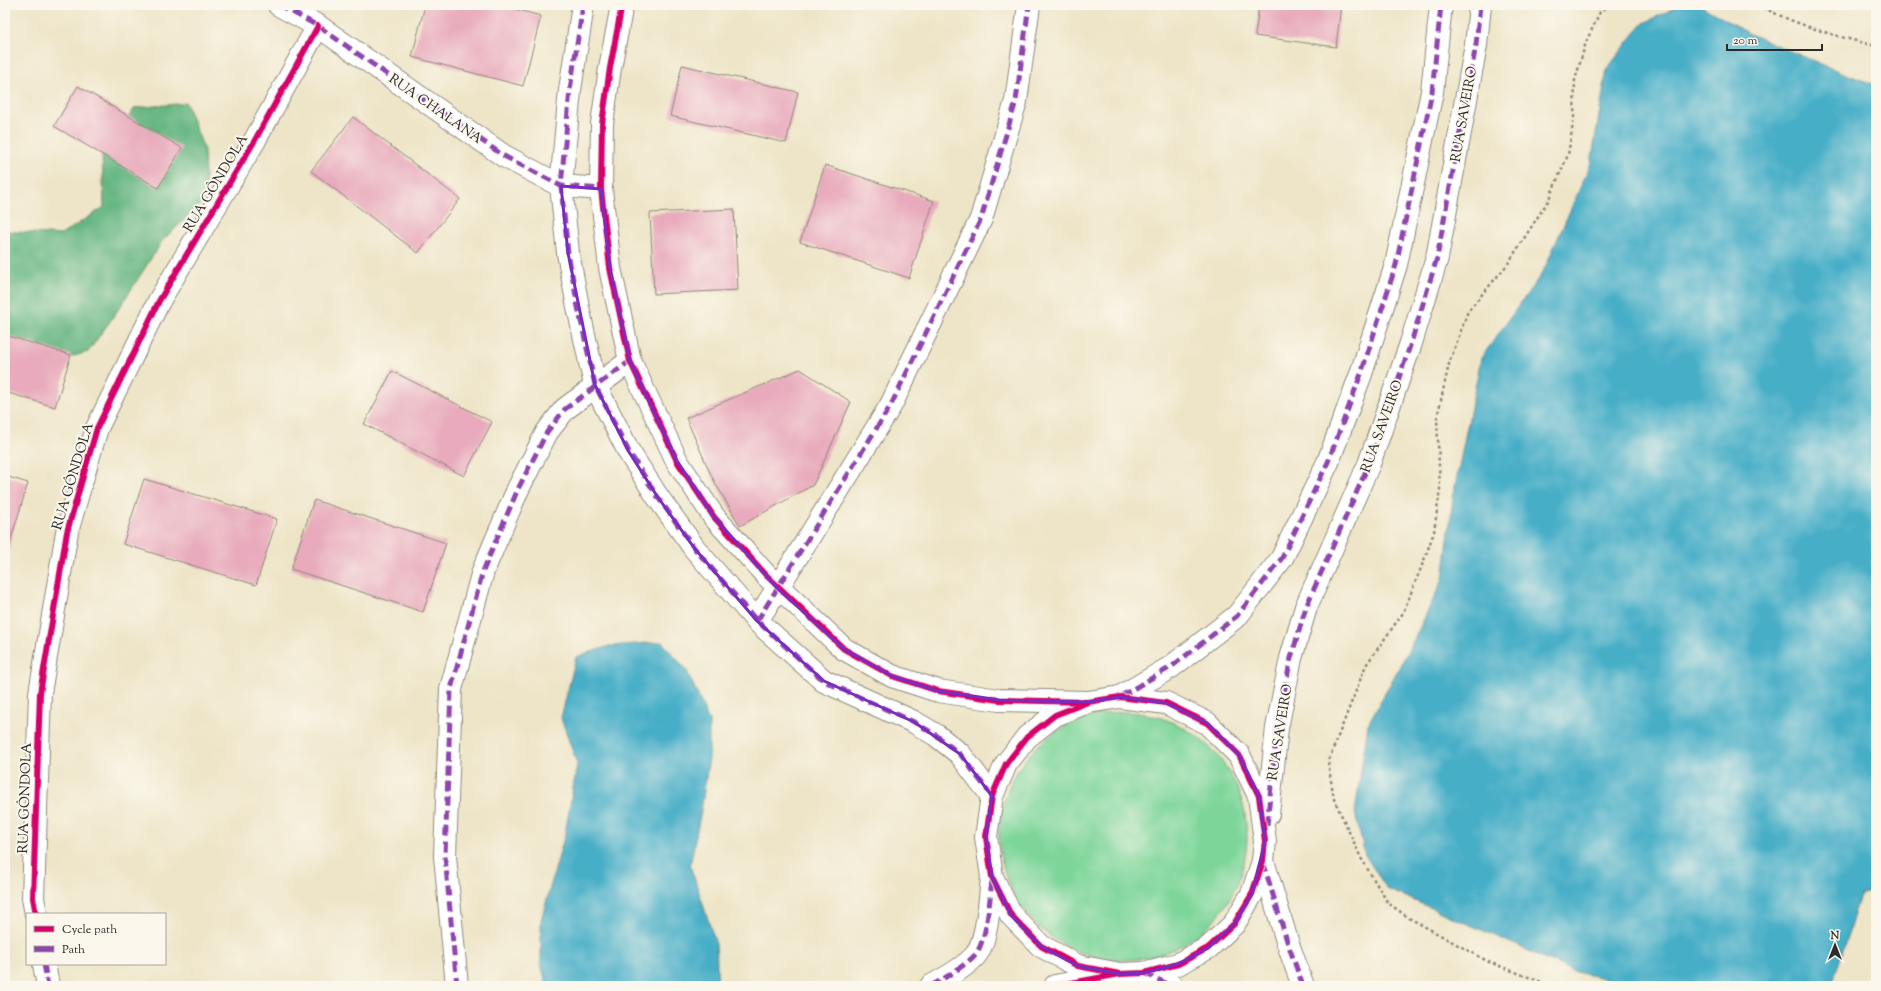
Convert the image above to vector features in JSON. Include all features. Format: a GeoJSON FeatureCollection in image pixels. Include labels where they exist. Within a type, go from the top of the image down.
{"type":"FeatureCollection","features":[{"type":"Feature","properties":{"kind":"street","name":"RUA CHALANA"},"geometry":{"type":"LineString","coordinates":[[279,5],[318,26],[504,156],[561,186],[601,189]]}},
{"type":"Feature","properties":{"kind":"street"},"geometry":{"type":"LineString","coordinates":[[583,5],[570,90],[561,186],[568,253],[595,385],[629,452],[657,496],[695,549],[756,621],[824,681],[914,722],[936,735],[960,754],[992,796]]}},
{"type":"Feature","properties":{"kind":"street"},"geometry":{"type":"LineString","coordinates":[[622,5],[610,68],[602,124],[601,189],[610,268],[630,361],[677,461],[714,517],[777,588],[844,649],[892,676],[938,691],[999,700],[1088,702],[1120,697],[1166,703],[1207,723],[1239,755],[1259,796],[1264,851],[1303,986]]}},
{"type":"Feature","properties":{"kind":"street"},"geometry":{"type":"LineString","coordinates":[[756,621],[891,405],[981,219],[1016,101],[1029,5]]}},
{"type":"Feature","properties":{"kind":"street"},"geometry":{"type":"LineString","coordinates":[[1120,697],[1171,667],[1238,616],[1282,558],[1328,462],[1361,374],[1396,265],[1432,92],[1441,5]]}},
{"type":"Feature","properties":{"kind":"street","name":"RUA SAVEIRO"},"geometry":{"type":"LineString","coordinates":[[1264,851],[1277,728],[1291,658],[1306,607],[1369,464],[1411,343],[1437,258],[1476,45],[1480,5]]}},
{"type":"Feature","properties":{"kind":"street","name":"RUA GÔNDOLA"},"geometry":{"type":"LineString","coordinates":[[36,913],[33,898],[40,693],[67,532],[97,428],[159,301],[255,140],[318,26]]}},
{"type":"Feature","properties":{"kind":"street"},"geometry":{"type":"LineString","coordinates":[[457,986],[445,856],[451,689],[483,571],[518,489],[547,432],[566,409],[595,385],[630,361]]}},
{"type":"Feature","properties":{"kind":"street"},"geometry":{"type":"LineString","coordinates":[[931,986],[976,956],[985,933],[992,877],[986,837],[992,796],[1006,764],[1027,737],[1055,716],[1088,702]]}},
{"type":"Feature","properties":{"kind":"street"},"geometry":{"type":"LineString","coordinates":[[1055,986],[1120,974],[1144,973],[1178,964],[1208,948],[1234,924],[1252,894],[1264,851]]}},
{"type":"Feature","properties":{"kind":"street"},"geometry":{"type":"LineString","coordinates":[[992,877],[1011,915],[1041,946],[1078,966],[1120,974]]}},
{"type":"Feature","properties":{"kind":"street"},"geometry":{"type":"LineString","coordinates":[[44,965],[48,986]]}},
{"type":"Feature","properties":{"kind":"street"},"geometry":{"type":"LineString","coordinates":[[1144,973],[1172,986]]}},
{"type":"Feature","properties":{"kind":"path"},"geometry":{"type":"LineString","coordinates":[[1552,986],[1489,962],[1408,918],[1388,902],[1360,858],[1334,799],[1328,762],[1366,665],[1403,613],[1434,532],[1440,488],[1437,418],[1449,364],[1468,311],[1507,265],[1548,201],[1568,155],[1574,118],[1575,80],[1586,42],[1600,12],[1609,5]]}},
{"type":"Feature","properties":{"kind":"path"},"geometry":{"type":"LineString","coordinates":[[1758,5],[1783,18],[1829,35],[1876,46]]}},
{"type":"Feature","properties":{"kind":"highlighted area"},"geometry":{"type":"Polygon","coordinates":[[[561,186],[601,189],[610,268],[630,361],[677,461],[714,517],[777,588],[844,649],[892,676],[938,691],[999,700],[1088,702],[1120,697],[1166,703],[1207,723],[1239,755],[1259,796],[1265,841],[1252,894],[1234,924],[1208,948],[1178,964],[1144,973],[1120,974],[1078,966],[1041,946],[1011,915],[992,877],[986,837],[992,796],[960,754],[914,722],[824,681],[757,621],[695,549],[657,496],[629,452],[595,385],[568,253],[561,186]]]}},
{"type":"Feature","properties":{"kind":"green space"},"geometry":{"type":"Polygon","coordinates":[[[186,103],[204,149],[206,199],[163,240],[118,310],[88,352],[5,376],[5,231],[61,235],[104,207],[102,154],[135,108],[186,103]]]}},
{"type":"Feature","properties":{"kind":"green space"},"geometry":{"type":"Polygon","coordinates":[[[1123,712],[1159,718],[1181,727],[1201,740],[1219,758],[1232,778],[1241,800],[1247,836],[1241,872],[1232,894],[1219,914],[1201,932],[1181,945],[1159,954],[1123,960],[1087,954],[1065,945],[1045,932],[1027,914],[1014,894],[1005,872],[999,836],[1005,800],[1014,778],[1027,758],[1045,740],[1065,727],[1087,718],[1123,712]]]}},
{"type":"Feature","properties":{"kind":"water"},"geometry":{"type":"Polygon","coordinates":[[[1680,5],[1700,5],[1750,34],[1833,69],[1876,85],[1876,890],[1860,895],[1832,986],[1644,986],[1575,972],[1387,889],[1365,855],[1355,812],[1368,724],[1411,646],[1443,579],[1454,491],[1481,358],[1543,272],[1591,163],[1607,69],[1642,24],[1680,5]]]}},
{"type":"Feature","properties":{"kind":"water"},"geometry":{"type":"Polygon","coordinates":[[[662,642],[687,671],[709,721],[709,758],[701,811],[690,865],[716,944],[718,986],[547,986],[541,964],[541,920],[565,834],[577,764],[561,718],[576,657],[609,646],[662,642]]]}},
{"type":"Feature","properties":{"kind":"building"},"geometry":{"type":"Polygon","coordinates":[[[425,5],[499,5],[541,16],[523,86],[412,57],[425,5]]]}},
{"type":"Feature","properties":{"kind":"building"},"geometry":{"type":"Polygon","coordinates":[[[1259,5],[1341,5],[1336,47],[1255,36],[1259,5]]]}},
{"type":"Feature","properties":{"kind":"building"},"geometry":{"type":"Polygon","coordinates":[[[682,65],[798,92],[786,143],[670,116],[682,65]]]}},
{"type":"Feature","properties":{"kind":"building"},"geometry":{"type":"Polygon","coordinates":[[[78,86],[182,148],[158,188],[54,126],[78,86]]]}},
{"type":"Feature","properties":{"kind":"building"},"geometry":{"type":"Polygon","coordinates":[[[353,117],[460,199],[418,253],[311,171],[353,117]]]}},
{"type":"Feature","properties":{"kind":"building"},"geometry":{"type":"Polygon","coordinates":[[[825,165],[934,201],[909,278],[800,242],[825,165]]]}},
{"type":"Feature","properties":{"kind":"building"},"geometry":{"type":"Polygon","coordinates":[[[734,209],[738,290],[654,294],[650,213],[734,209]]]}},
{"type":"Feature","properties":{"kind":"building"},"geometry":{"type":"Polygon","coordinates":[[[5,335],[71,355],[55,407],[5,392],[5,335]]]}},
{"type":"Feature","properties":{"kind":"building"},"geometry":{"type":"Polygon","coordinates":[[[800,369],[851,402],[813,485],[740,526],[712,477],[686,418],[800,369]]]}},
{"type":"Feature","properties":{"kind":"building"},"geometry":{"type":"Polygon","coordinates":[[[392,371],[492,422],[464,476],[364,424],[392,371]]]}},
{"type":"Feature","properties":{"kind":"building"},"geometry":{"type":"Polygon","coordinates":[[[5,476],[28,483],[8,549],[5,548],[5,476]]]}},
{"type":"Feature","properties":{"kind":"building"},"geometry":{"type":"Polygon","coordinates":[[[144,479],[277,519],[256,585],[123,544],[144,479]]]}},
{"type":"Feature","properties":{"kind":"building"},"geometry":{"type":"Polygon","coordinates":[[[314,500],[446,543],[423,612],[291,569],[314,500]]]}},
{"type":"Feature","properties":{"kind":"marked path"},"geometry":{"type":"LineString","coordinates":[[279,5],[318,26],[504,156],[561,186],[601,189]]}},
{"type":"Feature","properties":{"kind":"marked path"},"geometry":{"type":"LineString","coordinates":[[583,5],[570,90],[561,186],[568,253],[595,385],[629,452],[657,496],[695,549],[757,621],[824,681],[914,722],[936,735],[960,754],[992,796]]}},
{"type":"Feature","properties":{"kind":"marked path"},"geometry":{"type":"LineString","coordinates":[[757,621],[891,405],[981,219],[1016,101],[1029,5]]}},
{"type":"Feature","properties":{"kind":"marked path"},"geometry":{"type":"LineString","coordinates":[[1121,696],[1171,667],[1237,616],[1282,558],[1328,462],[1361,374],[1396,265],[1432,92],[1441,5]]}},
{"type":"Feature","properties":{"kind":"marked path"},"geometry":{"type":"LineString","coordinates":[[1267,825],[1277,728],[1291,658],[1306,607],[1369,464],[1411,343],[1437,258],[1476,45],[1480,5]]}},
{"type":"Feature","properties":{"kind":"marked path"},"geometry":{"type":"LineString","coordinates":[[457,986],[445,856],[451,689],[483,571],[518,489],[547,432],[565,409],[630,361]]}},
{"type":"Feature","properties":{"kind":"marked path"},"geometry":{"type":"LineString","coordinates":[[1263,862],[1287,941],[1303,986]]}},
{"type":"Feature","properties":{"kind":"marked path"},"geometry":{"type":"LineString","coordinates":[[931,986],[954,972],[974,956],[978,950],[985,931],[992,879]]}},
{"type":"Feature","properties":{"kind":"marked path"},"geometry":{"type":"LineString","coordinates":[[44,965],[48,986]]}},
{"type":"Feature","properties":{"kind":"marked path"},"geometry":{"type":"LineString","coordinates":[[1144,973],[1172,986]]}},
{"type":"Feature","properties":{"kind":"cycle path"},"geometry":{"type":"LineString","coordinates":[[622,5],[610,68],[602,124],[601,189],[610,268],[630,361],[677,461],[714,517],[766,575],[844,649],[892,676],[938,691],[999,700],[1088,702]]}},
{"type":"Feature","properties":{"kind":"cycle path"},"geometry":{"type":"LineString","coordinates":[[36,913],[33,898],[40,693],[67,532],[97,428],[159,301],[255,140],[318,26]]}},
{"type":"Feature","properties":{"kind":"cycle path"},"geometry":{"type":"LineString","coordinates":[[1055,986],[1120,974],[1144,973],[1178,964],[1208,948],[1234,924],[1252,894],[1263,861],[1265,841],[1259,796],[1239,755],[1207,723],[1166,703],[1120,697],[1088,702],[1055,715],[1027,737],[1006,764],[992,796],[986,837],[992,877],[1011,915],[1041,946],[1078,966],[1120,974]]}}]}
